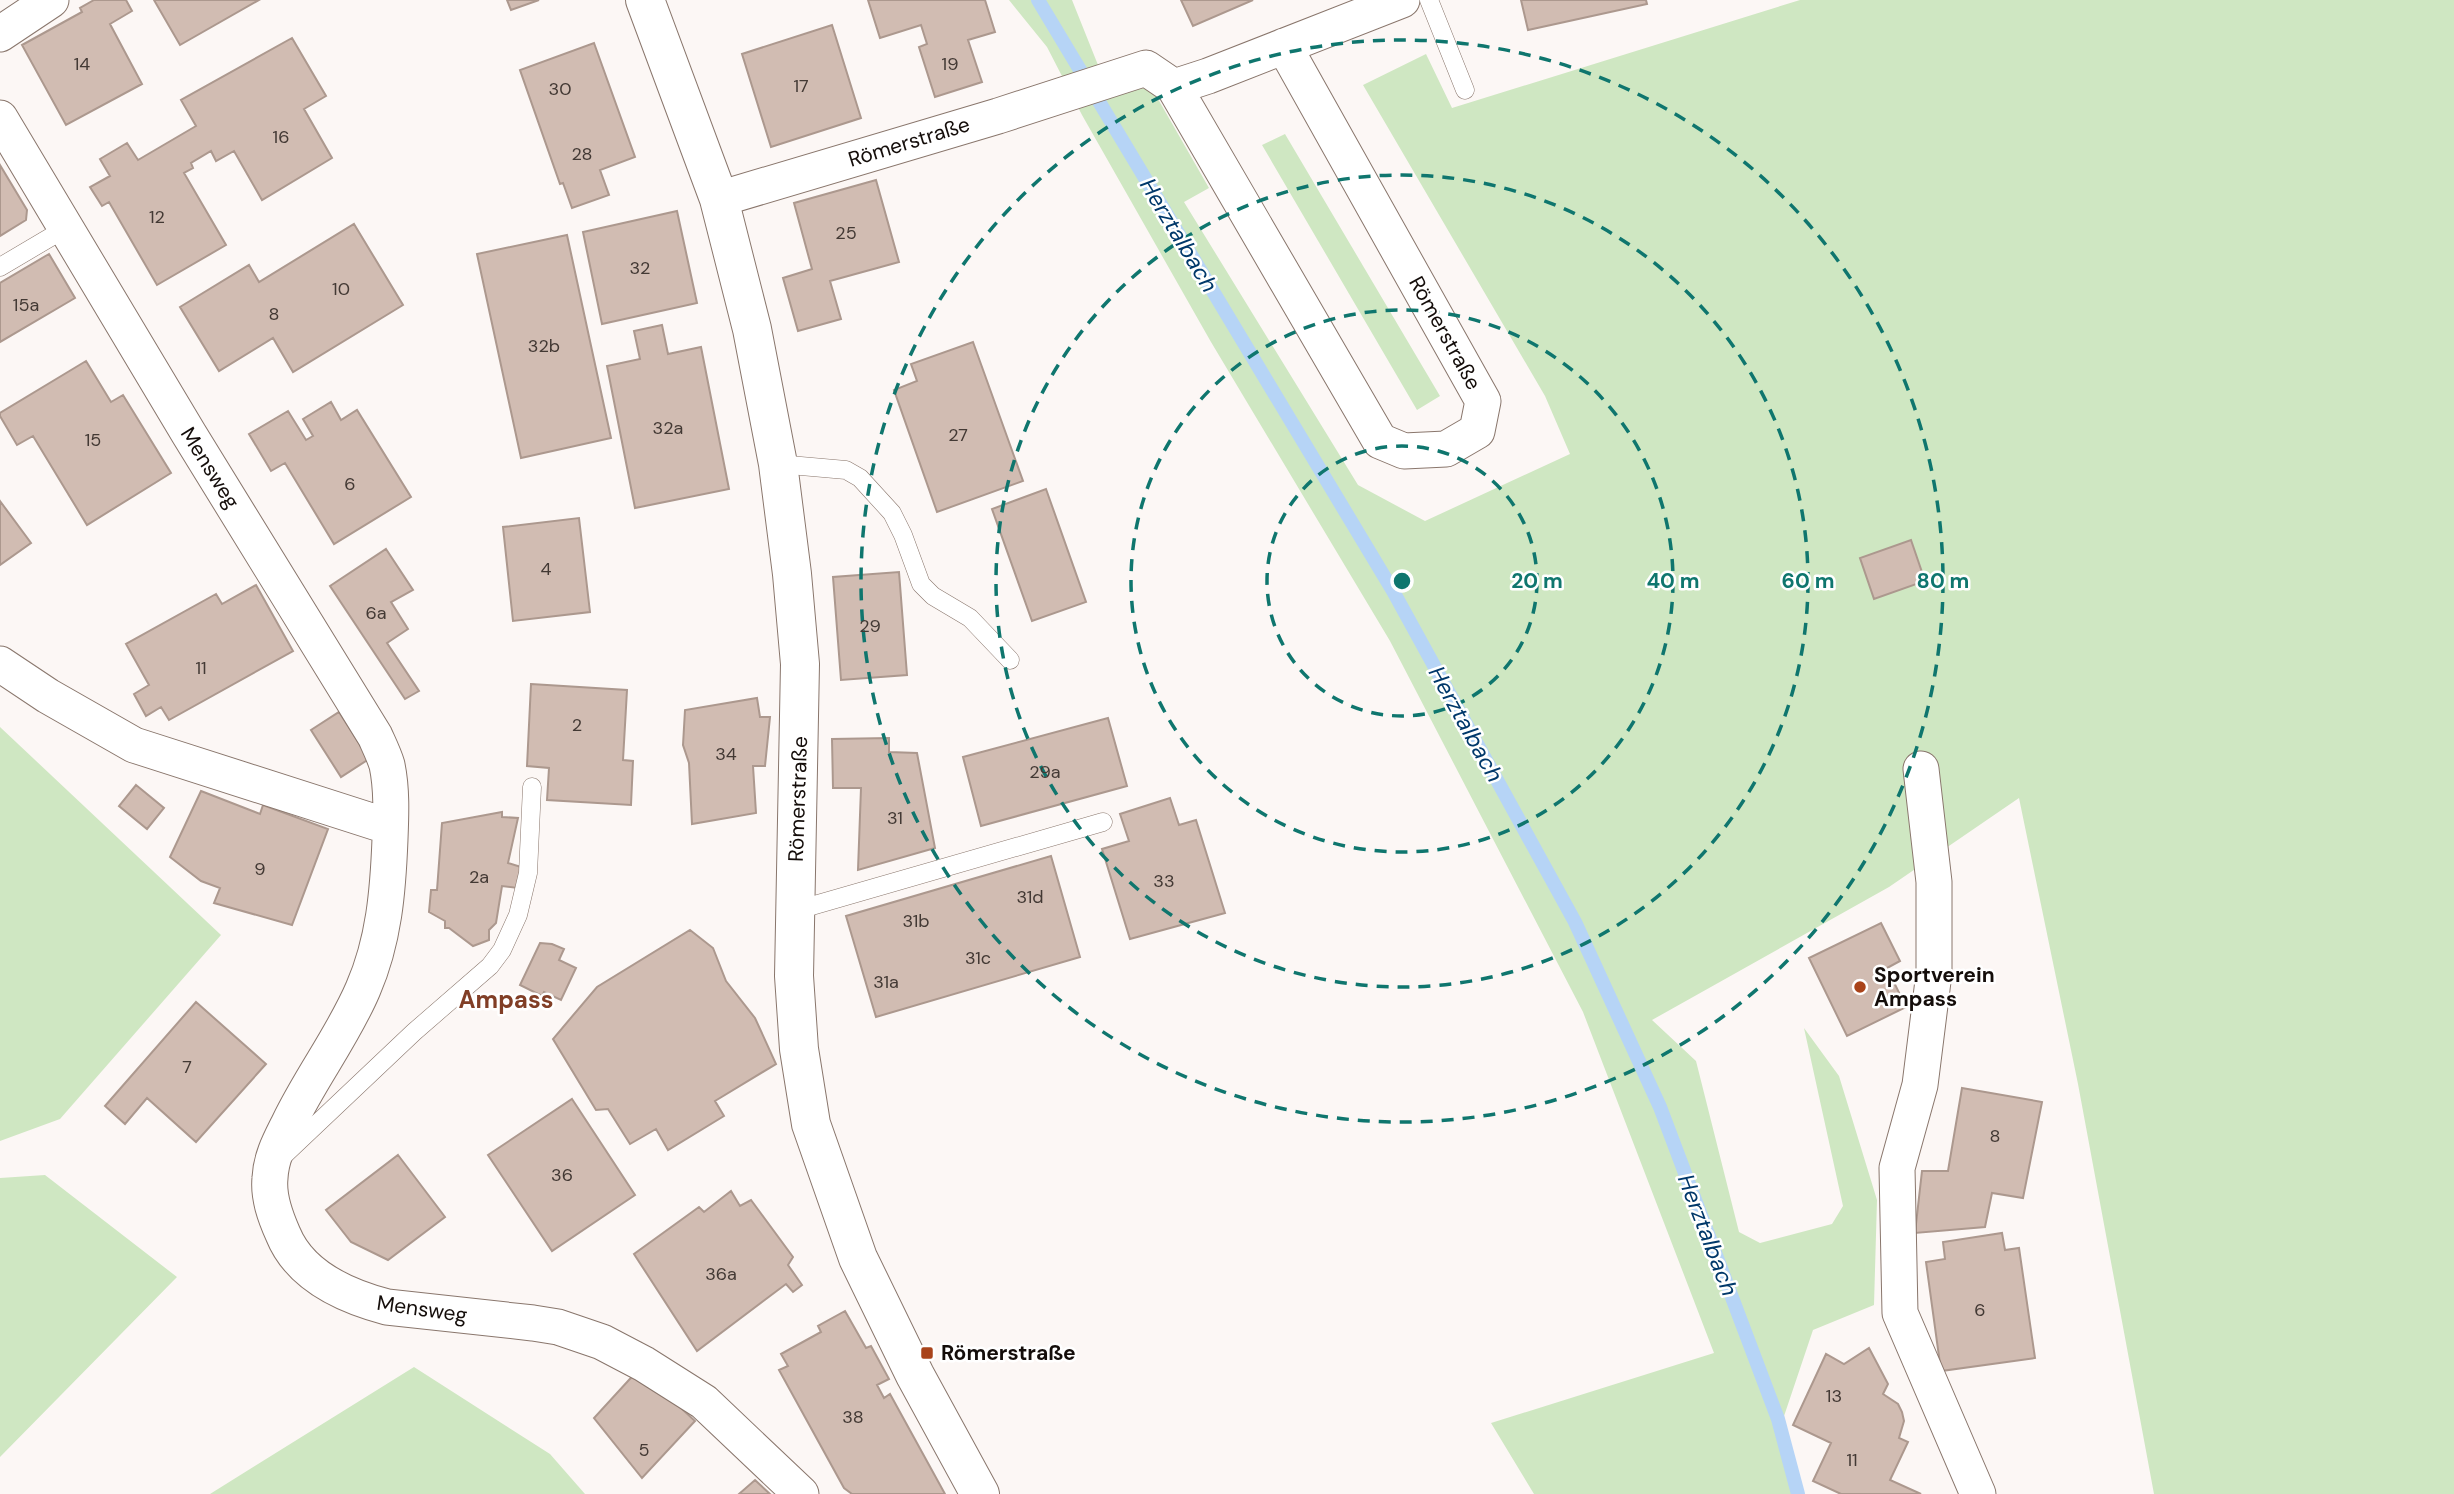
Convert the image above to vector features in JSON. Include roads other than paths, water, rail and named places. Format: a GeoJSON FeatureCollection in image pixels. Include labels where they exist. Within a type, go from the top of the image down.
{"type":"FeatureCollection","features":[{"type":"Feature","properties":{"kind":"street"},"geometry":{"type":"LineString","coordinates":[[0,34],[51,0]]}},
{"type":"Feature","properties":{"kind":"street","name":"Römerstraße"},"geometry":{"type":"LineString","coordinates":[[645,0],[719,199],[752,329],[778,464],[800,664],[794,976],[799,1049],[811,1124],[858,1258],[915,1375],[980,1494]]}},
{"type":"Feature","properties":{"kind":"street"},"geometry":{"type":"LineString","coordinates":[[1174,87],[1402,0]]}},
{"type":"Feature","properties":{"kind":"street","name":"Römerstraße"},"geometry":{"type":"LineString","coordinates":[[719,199],[1146,68],[1174,87],[1380,441],[1404,451],[1446,449],[1477,431],[1483,401],[1284,46]]}},
{"type":"Feature","properties":{"kind":"street","name":"Mensweg"},"geometry":{"type":"LineString","coordinates":[[0,118],[375,736],[388,772],[390,827],[383,924],[370,972],[353,1012],[298,1104],[278,1144],[270,1168],[270,1195],[286,1242],[307,1269],[355,1297],[387,1307],[558,1327],[602,1342],[644,1364],[705,1402],[801,1494]]}},
{"type":"Feature","properties":{"kind":"street"},"geometry":{"type":"LineString","coordinates":[[0,664],[48,696],[134,745],[390,827]]}},
{"type":"Feature","properties":{"kind":"street"},"geometry":{"type":"LineString","coordinates":[[1921,769],[1934,881],[1934,973],[1920,1085],[1897,1168],[1900,1314],[1978,1494]]}},
{"type":"Feature","properties":{"kind":"lane"},"geometry":{"type":"LineString","coordinates":[[1429,0],[1465,90]]}},
{"type":"Feature","properties":{"kind":"lane"},"geometry":{"type":"LineString","coordinates":[[0,267],[66,228]]}},
{"type":"Feature","properties":{"kind":"lane"},"geometry":{"type":"LineString","coordinates":[[778,464],[846,470],[860,478],[892,513],[921,584],[933,596],[970,618],[1010,660]]}},
{"type":"Feature","properties":{"kind":"lane"},"geometry":{"type":"LineString","coordinates":[[270,1168],[414,1032],[490,967],[502,950],[518,915],[528,873],[532,787]]}},
{"type":"Feature","properties":{"kind":"lane"},"geometry":{"type":"LineString","coordinates":[[794,911],[1103,822]]}},
{"type":"Feature","properties":{"kind":"waterway","name":"Herztalbach"},"geometry":{"type":"LineString","coordinates":[[1038,0],[1393,591],[1575,922],[1660,1107],[1778,1419],[1798,1494]]}},
{"type":"Feature","properties":{"kind":"place","name":"Sportverein Ampass"},"geometry":{"type":"Point","coordinates":[1860,987]}},
{"type":"Feature","properties":{"kind":"place","name":"Römerstraße"},"geometry":{"type":"Point","coordinates":[927,1353]}},
{"type":"Feature","properties":{"kind":"district","name":"Ampass"},"geometry":{"type":"Point","coordinates":[506,1000]}}]}
